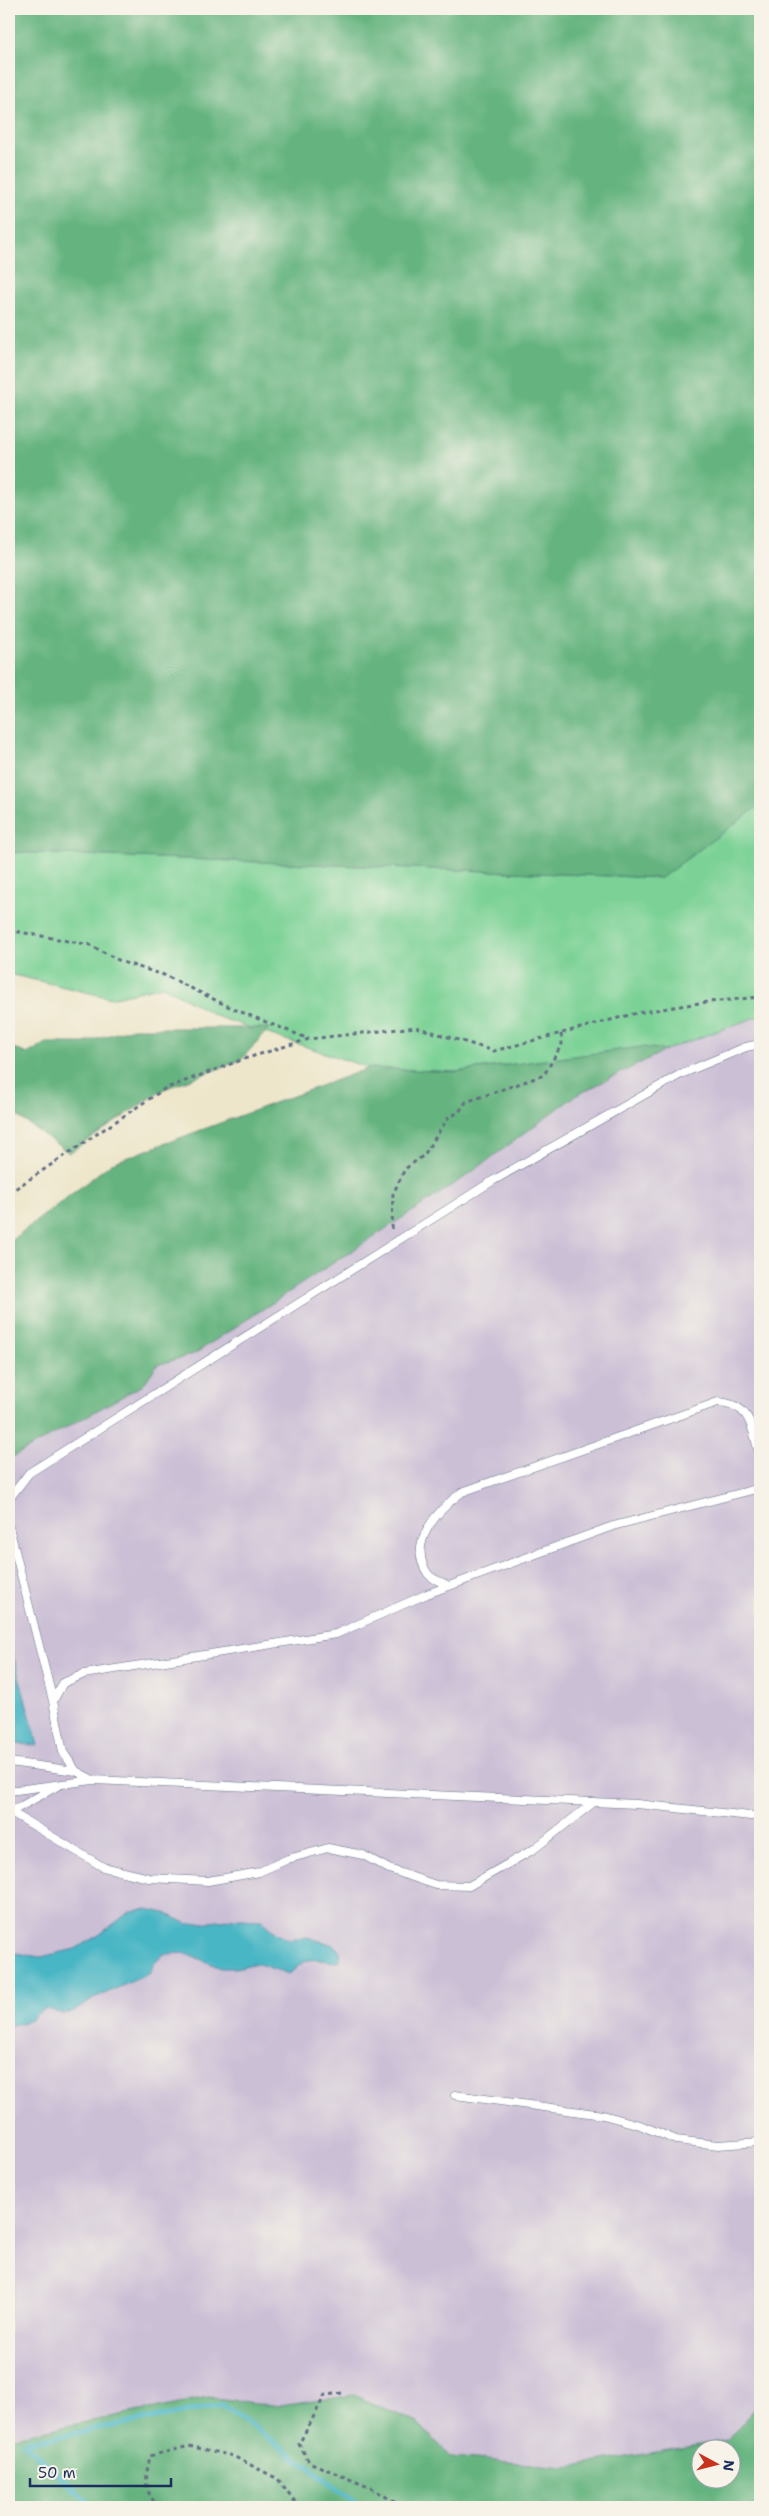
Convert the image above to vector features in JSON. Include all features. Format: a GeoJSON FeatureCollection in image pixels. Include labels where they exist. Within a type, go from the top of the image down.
{"type":"FeatureCollection","features":[{"type":"Feature","properties":{"kind":"lane"},"geometry":{"type":"LineString","coordinates":[[9,1499],[29,1473],[494,1180],[681,1074],[746,1046],[760,1044]]}},
{"type":"Feature","properties":{"kind":"lane"},"geometry":{"type":"LineString","coordinates":[[449,1586],[429,1576],[421,1559],[422,1542],[430,1524],[442,1507],[462,1492],[718,1402],[732,1403],[746,1413],[760,1457]]}},
{"type":"Feature","properties":{"kind":"lane"},"geometry":{"type":"LineString","coordinates":[[53,1701],[64,1682],[84,1674],[336,1634],[449,1586],[614,1526],[760,1488]]}},
{"type":"Feature","properties":{"kind":"lane"},"geometry":{"type":"LineString","coordinates":[[9,1527],[53,1701],[63,1752],[76,1771]]}},
{"type":"Feature","properties":{"kind":"lane"},"geometry":{"type":"LineString","coordinates":[[9,1762],[76,1771],[94,1780]]}},
{"type":"Feature","properties":{"kind":"lane"},"geometry":{"type":"LineString","coordinates":[[9,1791],[94,1780],[594,1802],[760,1817]]}},
{"type":"Feature","properties":{"kind":"lane"},"geometry":{"type":"LineString","coordinates":[[10,1813],[63,1783]]}},
{"type":"Feature","properties":{"kind":"lane"},"geometry":{"type":"LineString","coordinates":[[10,1813],[103,1867],[149,1878],[208,1881],[259,1872],[288,1859],[328,1848],[363,1855],[389,1868],[436,1885],[469,1886],[534,1849],[594,1802]]}},
{"type":"Feature","properties":{"kind":"lane"},"geometry":{"type":"LineString","coordinates":[[455,2095],[603,2115],[640,2125],[676,2140],[718,2145],[760,2142]]}},
{"type":"Feature","properties":{"kind":"path"},"geometry":{"type":"LineString","coordinates":[[9,930],[90,945],[122,962],[164,975],[236,1010],[309,1039]]}},
{"type":"Feature","properties":{"kind":"path"},"geometry":{"type":"LineString","coordinates":[[9,1193],[164,1089],[241,1060],[309,1039],[416,1027],[494,1051],[637,1013],[699,1003],[760,997]]}},
{"type":"Feature","properties":{"kind":"path"},"geometry":{"type":"LineString","coordinates":[[392,1243],[393,1194],[405,1169],[424,1155],[448,1118],[459,1112],[466,1102],[544,1075],[562,1044],[561,1034]]}},
{"type":"Feature","properties":{"kind":"path"},"geometry":{"type":"LineString","coordinates":[[342,2393],[325,2395],[299,2444],[309,2462],[372,2489],[403,2507]]}},
{"type":"Feature","properties":{"kind":"path"},"geometry":{"type":"LineString","coordinates":[[160,2507],[154,2502],[145,2479],[150,2456],[189,2446],[233,2456],[278,2479],[299,2507]]}},
{"type":"Feature","properties":{"kind":"path"},"geometry":{"type":"LineString","coordinates":[[50,2507],[58,2507]]}},
{"type":"Feature","properties":{"kind":"shaded area"},"geometry":{"type":"Polygon","coordinates":[[[760,1017],[760,2401],[730,2438],[692,2438],[692,2446],[567,2467],[451,2457],[418,2423],[354,2395],[280,2406],[208,2397],[9,2438],[9,1459],[143,1385],[157,1365],[194,1354],[468,1175],[575,1096],[666,1050],[760,1017]]]}},
{"type":"Feature","properties":{"kind":"green space"},"geometry":{"type":"Polygon","coordinates":[[[9,9],[760,9],[760,805],[661,878],[9,852],[9,9]]]}},
{"type":"Feature","properties":{"kind":"green space"},"geometry":{"type":"Polygon","coordinates":[[[760,805],[760,1017],[666,1050],[642,1047],[455,1072],[369,1068],[218,1017],[163,986],[111,998],[9,974],[9,852],[660,878],[760,805]]]}},
{"type":"Feature","properties":{"kind":"green space"},"geometry":{"type":"Polygon","coordinates":[[[133,1028],[269,1028],[241,1060],[164,1089],[69,1153],[9,1110],[9,1046],[27,1054],[46,1043],[84,1043],[133,1028]]]}},
{"type":"Feature","properties":{"kind":"green space"},"geometry":{"type":"Polygon","coordinates":[[[642,1047],[666,1050],[575,1096],[468,1175],[194,1354],[157,1365],[143,1385],[9,1459],[9,1242],[112,1163],[369,1068],[455,1072],[642,1047]]]}},
{"type":"Feature","properties":{"kind":"green space"},"geometry":{"type":"Polygon","coordinates":[[[354,2395],[418,2423],[451,2457],[567,2467],[692,2446],[692,2488],[742,2488],[742,2438],[730,2438],[760,2401],[760,2507],[9,2507],[9,2438],[208,2397],[280,2406],[354,2395]]]}},
{"type":"Feature","properties":{"kind":"water"},"geometry":{"type":"Polygon","coordinates":[[[9,1641],[38,1745],[9,1744],[9,1641]]]}},
{"type":"Feature","properties":{"kind":"water"},"geometry":{"type":"Polygon","coordinates":[[[147,1909],[165,1913],[188,1924],[240,1919],[262,1920],[277,1934],[288,1939],[307,1937],[334,1945],[341,1953],[338,1962],[310,1960],[302,1963],[289,1974],[256,1963],[236,1968],[221,1968],[186,1953],[164,1954],[153,1965],[150,1973],[89,2001],[74,2012],[62,2014],[46,2008],[31,2020],[9,2026],[9,1952],[41,1957],[75,1949],[99,1935],[131,1911],[147,1909]]]}},
{"type":"Feature","properties":{"kind":"waterway"},"geometry":{"type":"LineString","coordinates":[[94,2507],[23,2443],[223,2405],[363,2507]]}}]}
